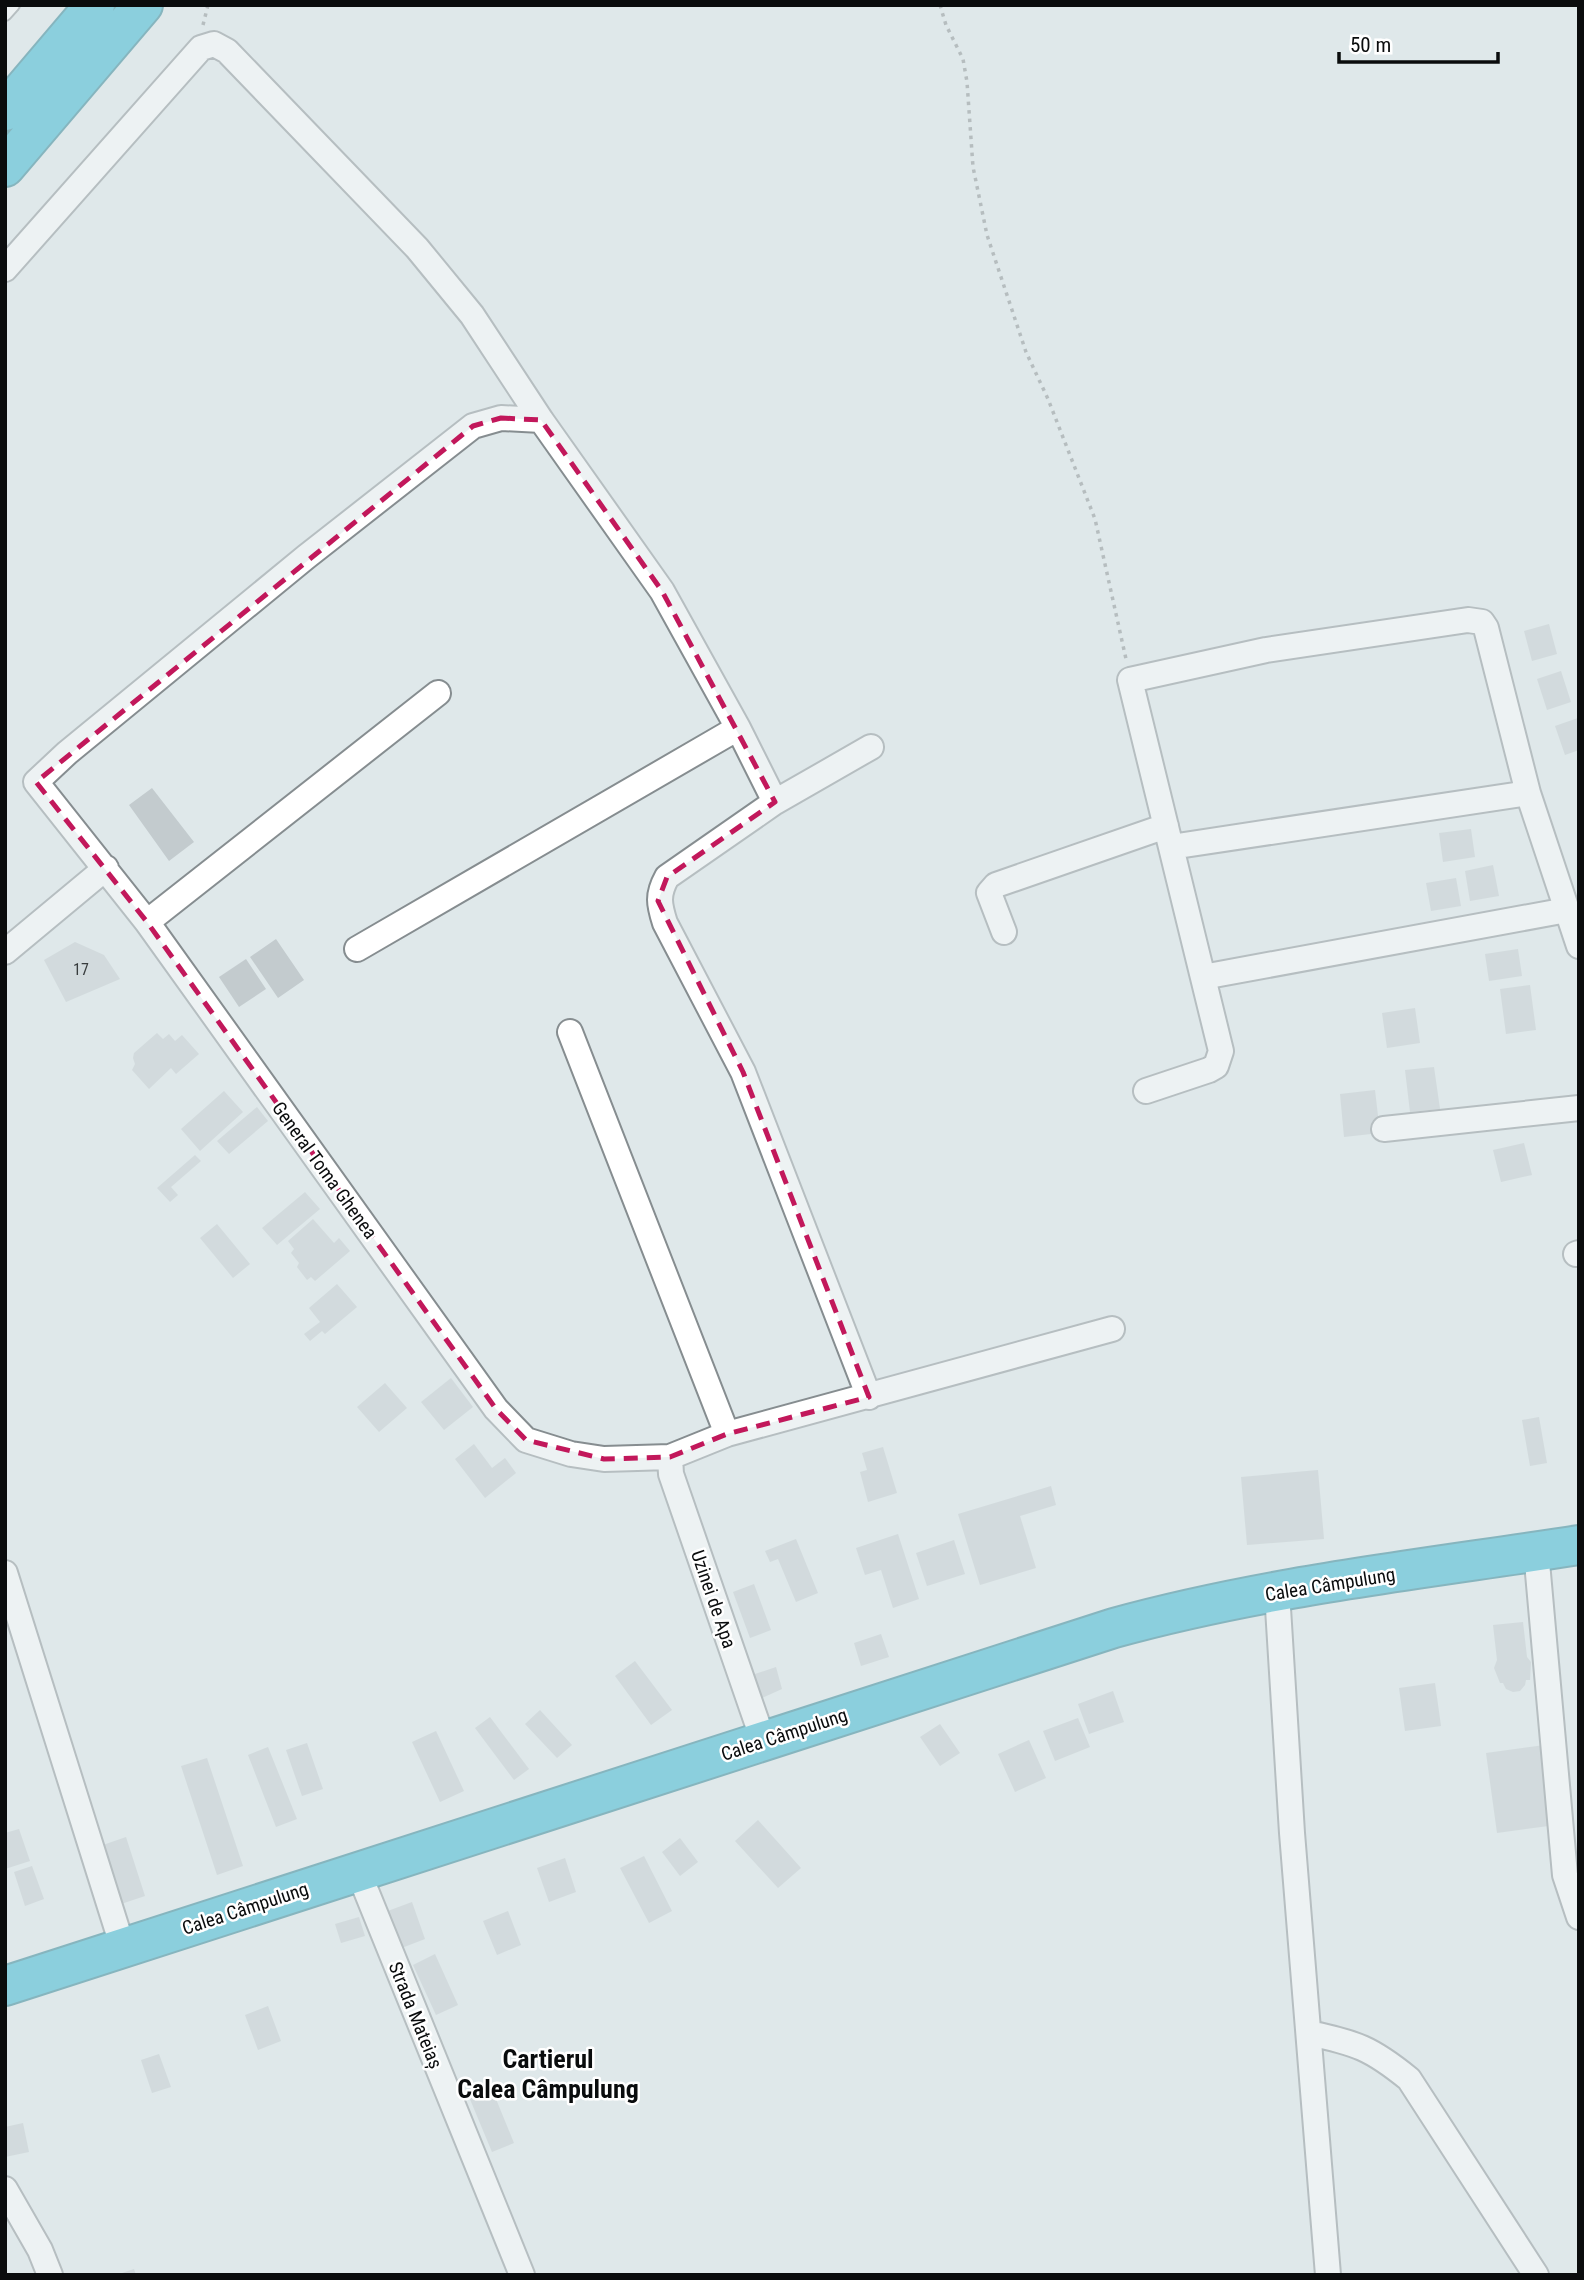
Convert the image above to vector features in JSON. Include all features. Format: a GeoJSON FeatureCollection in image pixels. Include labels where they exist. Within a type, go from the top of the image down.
{"type":"FeatureCollection","features":[{"type":"Feature","properties":{"kind":"highway"},"geometry":{"type":"LineString","coordinates":[[5,111],[95,5]]}},
{"type":"Feature","properties":{"kind":"highway"},"geometry":{"type":"LineString","coordinates":[[5,167],[143,5]]}},
{"type":"Feature","properties":{"kind":"highway","name":"Calea Câmpulung"},"geometry":{"type":"LineString","coordinates":[[5,1986],[1114,1628],[1189,1609],[1277,1592],[1579,1545]]}},
{"type":"Feature","properties":{"kind":"street"},"geometry":{"type":"LineString","coordinates":[[5,269],[201,48],[214,44],[227,51],[417,248],[472,315],[541,420],[662,591],[738,728],[775,802]]}},
{"type":"Feature","properties":{"kind":"street","name":"General Toma Ghenea"},"geometry":{"type":"LineString","coordinates":[[541,420],[500,418],[473,426],[316,549],[67,753],[36,782],[147,922],[496,1409],[526,1440],[558,1451],[604,1459],[670,1457]]}},
{"type":"Feature","properties":{"kind":"street"},"geometry":{"type":"LineString","coordinates":[[1146,1091],[1209,1070],[1220,1060],[1219,1041],[1130,680],[1266,650],[1468,620],[1482,622],[1486,628],[1528,793],[1579,946]]}},
{"type":"Feature","properties":{"kind":"street"},"geometry":{"type":"LineString","coordinates":[[147,922],[438,693]]}},
{"type":"Feature","properties":{"kind":"street"},"geometry":{"type":"LineString","coordinates":[[356,949],[738,728]]}},
{"type":"Feature","properties":{"kind":"street"},"geometry":{"type":"LineString","coordinates":[[869,1397],[743,1072],[665,923],[658,901],[660,889],[667,877],[775,802],[871,747]]}},
{"type":"Feature","properties":{"kind":"street"},"geometry":{"type":"LineString","coordinates":[[1004,932],[989,893],[996,885],[1169,836],[1528,793]]}},
{"type":"Feature","properties":{"kind":"street"},"geometry":{"type":"LineString","coordinates":[[5,952],[106,868]]}},
{"type":"Feature","properties":{"kind":"street"},"geometry":{"type":"LineString","coordinates":[[1203,977],[1567,910]]}},
{"type":"Feature","properties":{"kind":"street"},"geometry":{"type":"LineString","coordinates":[[570,1032],[727,1434]]}},
{"type":"Feature","properties":{"kind":"street"},"geometry":{"type":"LineString","coordinates":[[1384,1129],[1579,1108]]}},
{"type":"Feature","properties":{"kind":"street"},"geometry":{"type":"LineString","coordinates":[[670,1457],[727,1434],[1112,1329]]}},
{"type":"Feature","properties":{"kind":"street","name":"Uzinei de Apa"},"geometry":{"type":"LineString","coordinates":[[670,1457],[671,1475],[763,1740]]}},
{"type":"Feature","properties":{"kind":"street"},"geometry":{"type":"LineString","coordinates":[[1536,1551],[1565,1875],[1579,1917]]}},
{"type":"Feature","properties":{"kind":"street"},"geometry":{"type":"LineString","coordinates":[[5,1573],[123,1948]]}},
{"type":"Feature","properties":{"kind":"street"},"geometry":{"type":"LineString","coordinates":[[1277,1592],[1292,1833],[1328,2275]]}},
{"type":"Feature","properties":{"kind":"street","name":"Strada Mateiaș"},"geometry":{"type":"LineString","coordinates":[[358,1871],[522,2275]]}},
{"type":"Feature","properties":{"kind":"street"},"geometry":{"type":"LineString","coordinates":[[1309,2033],[1360,2046],[1379,2055],[1409,2079],[1536,2275]]}},
{"type":"Feature","properties":{"kind":"street"},"geometry":{"type":"LineString","coordinates":[[5,2189],[40,2250],[50,2275]]}},
{"type":"Feature","properties":{"kind":"lane"},"geometry":{"type":"LineString","coordinates":[[5,14],[13,5]]}},
{"type":"Feature","properties":{"kind":"path"},"geometry":{"type":"LineString","coordinates":[[940,5],[946,25],[963,59],[973,167],[987,235],[1026,352],[1048,399],[1095,519],[1130,680]]}},
{"type":"Feature","properties":{"kind":"highlighted area"},"geometry":{"type":"Polygon","coordinates":[[[501,418],[541,420],[662,591],[775,802],[667,877],[658,901],[743,1072],[869,1397],[727,1434],[670,1457],[604,1459],[526,1440],[496,1409],[147,922],[36,782],[473,426],[501,418]]]}},
{"type":"Feature","properties":{"kind":"building"},"geometry":{"type":"Polygon","coordinates":[[[1549,624],[1557,654],[1532,661],[1524,631],[1549,624]]]}},
{"type":"Feature","properties":{"kind":"building"},"geometry":{"type":"Polygon","coordinates":[[[1561,671],[1571,702],[1547,710],[1537,679],[1561,671]]]}},
{"type":"Feature","properties":{"kind":"building"},"geometry":{"type":"Polygon","coordinates":[[[1578,718],[1579,750],[1565,755],[1555,726],[1578,718]]]}},
{"type":"Feature","properties":{"kind":"building"},"geometry":{"type":"Polygon","coordinates":[[[152,788],[194,842],[169,861],[129,805],[152,788]]]}},
{"type":"Feature","properties":{"kind":"building"},"geometry":{"type":"Polygon","coordinates":[[[1471,829],[1475,857],[1443,862],[1439,833],[1471,829]]]}},
{"type":"Feature","properties":{"kind":"building"},"geometry":{"type":"Polygon","coordinates":[[[1493,865],[1499,896],[1470,901],[1465,871],[1493,865]]]}},
{"type":"Feature","properties":{"kind":"building"},"geometry":{"type":"Polygon","coordinates":[[[1456,878],[1461,906],[1431,911],[1426,883],[1456,878]]]}},
{"type":"Feature","properties":{"kind":"building"},"geometry":{"type":"Polygon","coordinates":[[[276,939],[304,980],[278,998],[250,957],[276,939]]]}},
{"type":"Feature","properties":{"kind":"building"},"geometry":{"type":"Polygon","coordinates":[[[75,942],[104,955],[120,979],[66,1002],[44,960],[75,942]]]}},
{"type":"Feature","properties":{"kind":"building"},"geometry":{"type":"Polygon","coordinates":[[[1518,949],[1522,976],[1489,981],[1485,954],[1518,949]]]}},
{"type":"Feature","properties":{"kind":"building"},"geometry":{"type":"Polygon","coordinates":[[[246,959],[266,989],[239,1007],[219,977],[246,959]]]}},
{"type":"Feature","properties":{"kind":"building"},"geometry":{"type":"Polygon","coordinates":[[[1530,985],[1536,1030],[1506,1034],[1500,989],[1530,985]]]}},
{"type":"Feature","properties":{"kind":"building"},"geometry":{"type":"Polygon","coordinates":[[[1415,1008],[1420,1043],[1387,1048],[1382,1013],[1415,1008]]]}},
{"type":"Feature","properties":{"kind":"building"},"geometry":{"type":"Polygon","coordinates":[[[157,1033],[163,1039],[169,1034],[175,1041],[182,1035],[199,1054],[176,1074],[171,1068],[149,1089],[132,1070],[135,1064],[133,1058],[134,1053],[157,1033]]]}},
{"type":"Feature","properties":{"kind":"building"},"geometry":{"type":"Polygon","coordinates":[[[1434,1067],[1440,1109],[1410,1112],[1405,1070],[1434,1067]]]}},
{"type":"Feature","properties":{"kind":"building"},"geometry":{"type":"Polygon","coordinates":[[[1375,1090],[1380,1133],[1344,1137],[1340,1094],[1375,1090]]]}},
{"type":"Feature","properties":{"kind":"building"},"geometry":{"type":"Polygon","coordinates":[[[224,1091],[243,1112],[200,1151],[181,1129],[224,1091]]]}},
{"type":"Feature","properties":{"kind":"building"},"geometry":{"type":"Polygon","coordinates":[[[257,1107],[268,1121],[229,1154],[217,1141],[257,1107]]]}},
{"type":"Feature","properties":{"kind":"building"},"geometry":{"type":"Polygon","coordinates":[[[1524,1143],[1532,1175],[1501,1182],[1493,1150],[1524,1143]]]}},
{"type":"Feature","properties":{"kind":"building"},"geometry":{"type":"Polygon","coordinates":[[[195,1155],[201,1161],[171,1187],[178,1195],[170,1202],[157,1188],[195,1155]]]}},
{"type":"Feature","properties":{"kind":"building"},"geometry":{"type":"Polygon","coordinates":[[[305,1192],[320,1209],[277,1245],[262,1228],[305,1192]]]}},
{"type":"Feature","properties":{"kind":"building"},"geometry":{"type":"Polygon","coordinates":[[[313,1219],[334,1243],[339,1238],[350,1251],[315,1281],[311,1277],[307,1280],[297,1267],[299,1263],[291,1253],[294,1249],[288,1241],[313,1219]]]}},
{"type":"Feature","properties":{"kind":"building"},"geometry":{"type":"Polygon","coordinates":[[[217,1224],[250,1264],[233,1278],[200,1238],[217,1224]]]}},
{"type":"Feature","properties":{"kind":"building"},"geometry":{"type":"Polygon","coordinates":[[[337,1284],[357,1307],[325,1334],[322,1331],[310,1341],[304,1334],[320,1322],[309,1308],[337,1284]]]}},
{"type":"Feature","properties":{"kind":"building"},"geometry":{"type":"Polygon","coordinates":[[[451,1378],[473,1407],[444,1430],[421,1402],[451,1378]]]}},
{"type":"Feature","properties":{"kind":"building"},"geometry":{"type":"Polygon","coordinates":[[[385,1383],[407,1408],[379,1432],[357,1407],[385,1383]]]}},
{"type":"Feature","properties":{"kind":"building"},"geometry":{"type":"Polygon","coordinates":[[[1539,1417],[1547,1463],[1530,1466],[1522,1420],[1539,1417]]]}},
{"type":"Feature","properties":{"kind":"building"},"geometry":{"type":"Polygon","coordinates":[[[474,1444],[492,1468],[505,1458],[516,1473],[485,1498],[455,1459],[474,1444]]]}},
{"type":"Feature","properties":{"kind":"building"},"geometry":{"type":"Polygon","coordinates":[[[883,1447],[897,1493],[868,1502],[860,1472],[867,1470],[862,1453],[883,1447]]]}},
{"type":"Feature","properties":{"kind":"building"},"geometry":{"type":"Polygon","coordinates":[[[1318,1470],[1324,1539],[1247,1545],[1241,1477],[1318,1470]]]}},
{"type":"Feature","properties":{"kind":"building"},"geometry":{"type":"Polygon","coordinates":[[[1051,1486],[1056,1505],[1020,1516],[1036,1568],[980,1585],[958,1514],[1051,1486]]]}},
{"type":"Feature","properties":{"kind":"building"},"geometry":{"type":"Polygon","coordinates":[[[898,1534],[919,1599],[893,1608],[881,1570],[865,1575],[856,1548],[898,1534]]]}},
{"type":"Feature","properties":{"kind":"building"},"geometry":{"type":"Polygon","coordinates":[[[796,1539],[818,1593],[796,1602],[778,1559],[770,1562],[765,1551],[796,1539]]]}},
{"type":"Feature","properties":{"kind":"building"},"geometry":{"type":"Polygon","coordinates":[[[954,1540],[965,1574],[927,1586],[916,1553],[954,1540]]]}},
{"type":"Feature","properties":{"kind":"building"},"geometry":{"type":"Polygon","coordinates":[[[754,1584],[771,1630],[750,1638],[733,1592],[754,1584]]]}},
{"type":"Feature","properties":{"kind":"building"},"geometry":{"type":"Polygon","coordinates":[[[1523,1622],[1527,1657],[1531,1662],[1530,1680],[1526,1680],[1520,1691],[1513,1692],[1500,1683],[1494,1668],[1497,1660],[1493,1625],[1523,1622]]]}},
{"type":"Feature","properties":{"kind":"building"},"geometry":{"type":"Polygon","coordinates":[[[881,1634],[889,1657],[861,1666],[854,1643],[881,1634]]]}},
{"type":"Feature","properties":{"kind":"building"},"geometry":{"type":"Polygon","coordinates":[[[635,1661],[672,1710],[651,1725],[615,1676],[635,1661]]]}},
{"type":"Feature","properties":{"kind":"building"},"geometry":{"type":"Polygon","coordinates":[[[776,1667],[782,1689],[760,1699],[752,1675],[776,1667]]]}},
{"type":"Feature","properties":{"kind":"building"},"geometry":{"type":"Polygon","coordinates":[[[1435,1683],[1441,1726],[1405,1731],[1399,1688],[1435,1683]]]}},
{"type":"Feature","properties":{"kind":"building"},"geometry":{"type":"Polygon","coordinates":[[[1113,1691],[1124,1722],[1089,1734],[1078,1704],[1113,1691]]]}},
{"type":"Feature","properties":{"kind":"building"},"geometry":{"type":"Polygon","coordinates":[[[540,1710],[572,1745],[557,1758],[525,1724],[540,1710]]]}},
{"type":"Feature","properties":{"kind":"building"},"geometry":{"type":"Polygon","coordinates":[[[490,1717],[529,1769],[514,1780],[475,1728],[490,1717]]]}},
{"type":"Feature","properties":{"kind":"building"},"geometry":{"type":"Polygon","coordinates":[[[1078,1718],[1090,1747],[1055,1761],[1043,1731],[1078,1718]]]}},
{"type":"Feature","properties":{"kind":"building"},"geometry":{"type":"Polygon","coordinates":[[[940,1724],[960,1753],[940,1766],[920,1737],[940,1724]]]}},
{"type":"Feature","properties":{"kind":"building"},"geometry":{"type":"Polygon","coordinates":[[[436,1731],[464,1791],[440,1802],[412,1742],[436,1731]]]}},
{"type":"Feature","properties":{"kind":"building"},"geometry":{"type":"Polygon","coordinates":[[[1029,1740],[1046,1778],[1015,1792],[998,1754],[1029,1740]]]}},
{"type":"Feature","properties":{"kind":"building"},"geometry":{"type":"Polygon","coordinates":[[[307,1743],[323,1789],[302,1796],[286,1750],[307,1743]]]}},
{"type":"Feature","properties":{"kind":"building"},"geometry":{"type":"Polygon","coordinates":[[[1545,1745],[1556,1825],[1497,1833],[1486,1753],[1545,1745]]]}},
{"type":"Feature","properties":{"kind":"building"},"geometry":{"type":"Polygon","coordinates":[[[268,1747],[297,1819],[276,1827],[248,1755],[268,1747]]]}},
{"type":"Feature","properties":{"kind":"building"},"geometry":{"type":"Polygon","coordinates":[[[207,1758],[243,1866],[217,1875],[181,1766],[207,1758]]]}},
{"type":"Feature","properties":{"kind":"building"},"geometry":{"type":"Polygon","coordinates":[[[758,1820],[801,1868],[778,1888],[735,1841],[758,1820]]]}},
{"type":"Feature","properties":{"kind":"building"},"geometry":{"type":"Polygon","coordinates":[[[19,1829],[30,1861],[5,1869],[5,1833],[19,1829]]]}},
{"type":"Feature","properties":{"kind":"building"},"geometry":{"type":"Polygon","coordinates":[[[126,1837],[145,1896],[121,1904],[103,1845],[126,1837]]]}},
{"type":"Feature","properties":{"kind":"building"},"geometry":{"type":"Polygon","coordinates":[[[680,1838],[698,1862],[680,1876],[662,1852],[680,1838]]]}},
{"type":"Feature","properties":{"kind":"building"},"geometry":{"type":"Polygon","coordinates":[[[644,1856],[672,1911],[649,1923],[620,1868],[644,1856]]]}},
{"type":"Feature","properties":{"kind":"building"},"geometry":{"type":"Polygon","coordinates":[[[565,1858],[576,1892],[549,1902],[537,1868],[565,1858]]]}},
{"type":"Feature","properties":{"kind":"building"},"geometry":{"type":"Polygon","coordinates":[[[32,1866],[44,1899],[25,1906],[14,1872],[32,1866]]]}},
{"type":"Feature","properties":{"kind":"building"},"geometry":{"type":"Polygon","coordinates":[[[412,1902],[425,1939],[399,1949],[385,1912],[412,1902]]]}},
{"type":"Feature","properties":{"kind":"building"},"geometry":{"type":"Polygon","coordinates":[[[508,1911],[521,1945],[497,1955],[483,1921],[508,1911]]]}},
{"type":"Feature","properties":{"kind":"building"},"geometry":{"type":"Polygon","coordinates":[[[359,1917],[365,1936],[341,1943],[335,1924],[359,1917]]]}},
{"type":"Feature","properties":{"kind":"building"},"geometry":{"type":"Polygon","coordinates":[[[435,1954],[458,2005],[436,2015],[413,1965],[435,1954]]]}},
{"type":"Feature","properties":{"kind":"building"},"geometry":{"type":"Polygon","coordinates":[[[268,2006],[281,2041],[258,2050],[245,2015],[268,2006]]]}},
{"type":"Feature","properties":{"kind":"building"},"geometry":{"type":"Polygon","coordinates":[[[159,2054],[171,2087],[152,2093],[141,2060],[159,2054]]]}},
{"type":"Feature","properties":{"kind":"building"},"geometry":{"type":"Polygon","coordinates":[[[489,2082],[514,2143],[492,2152],[467,2092],[489,2082]]]}},
{"type":"Feature","properties":{"kind":"building"},"geometry":{"type":"Polygon","coordinates":[[[23,2123],[29,2152],[5,2157],[5,2127],[23,2123]]]}},
{"type":"Feature","properties":{"kind":"building"},"geometry":{"type":"Polygon","coordinates":[[[134,2269],[136,2275],[119,2275],[119,2274],[134,2269]]]}},
{"type":"Feature","properties":{"kind":"district","name":"Cartierul Calea Câmpulung"},"geometry":{"type":"Point","coordinates":[548,2074]}}]}
